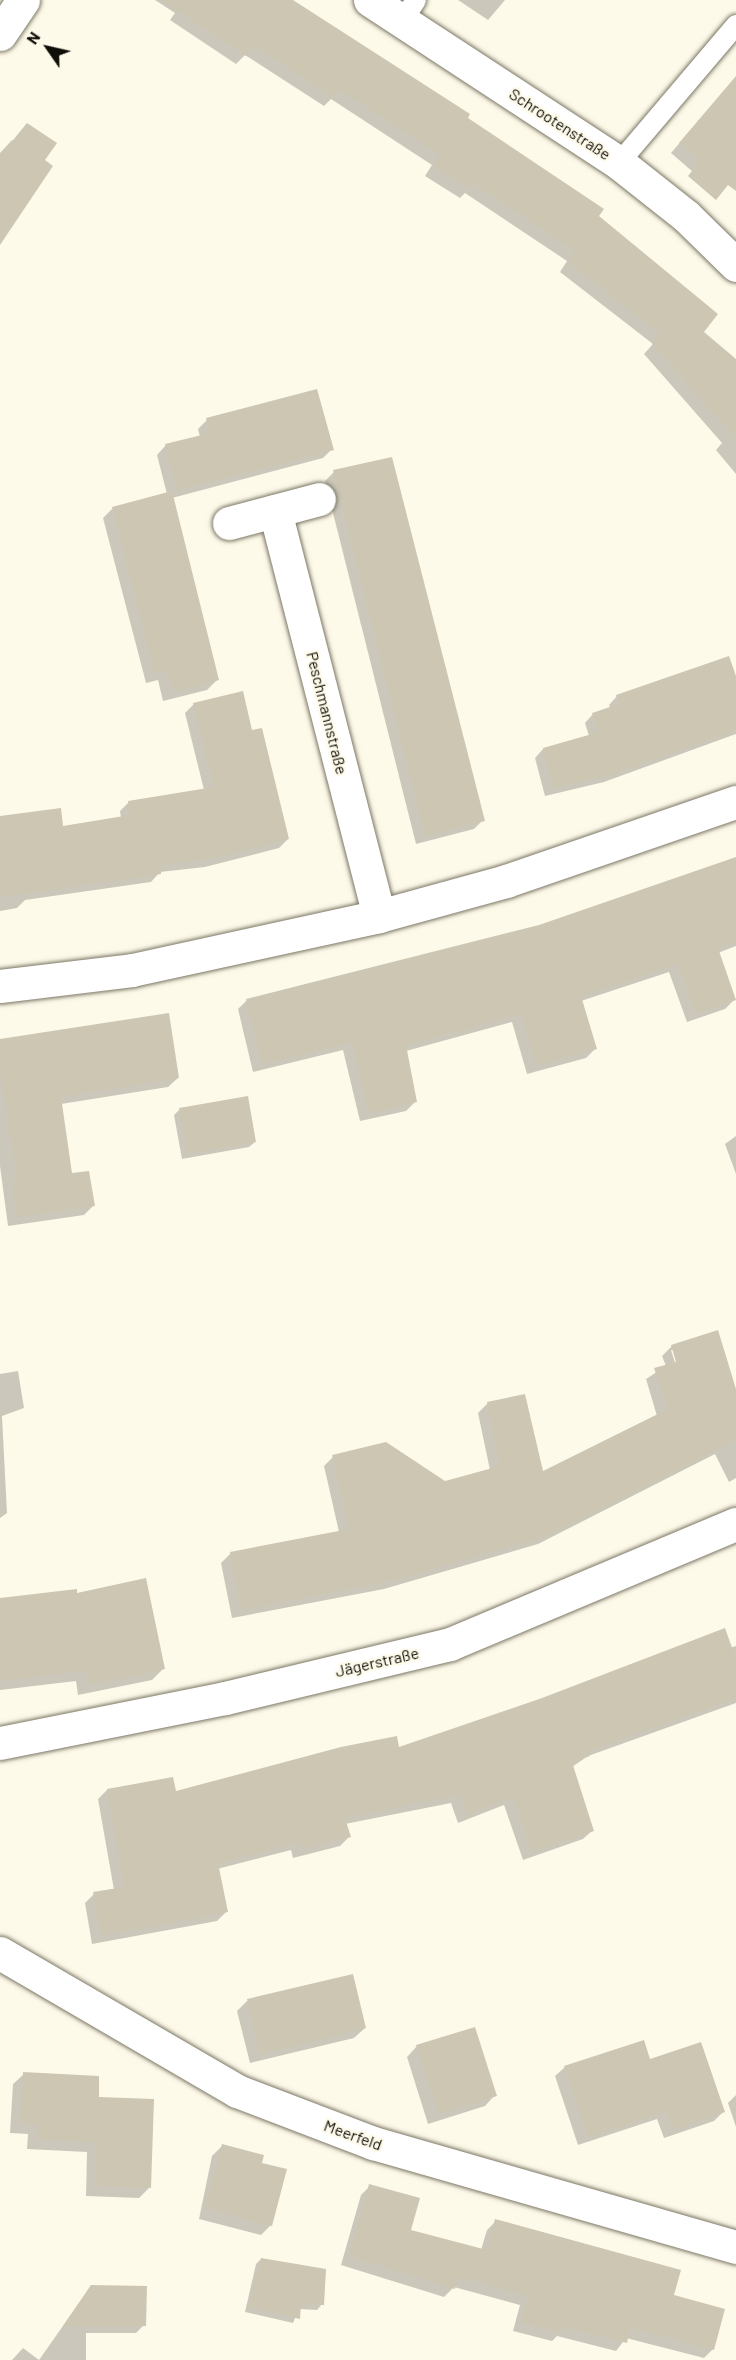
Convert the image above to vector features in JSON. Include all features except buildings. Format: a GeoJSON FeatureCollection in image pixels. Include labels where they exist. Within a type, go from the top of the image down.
{"type":"FeatureCollection","features":[{"type":"Feature","properties":{"kind":"street"},"geometry":{"type":"LineString","coordinates":[[0,34],[23,0]]}},
{"type":"Feature","properties":{"kind":"street","name":"Schrootenstraße"},"geometry":{"type":"LineString","coordinates":[[370,0],[409,11],[619,163],[686,216],[736,265]]}},
{"type":"Feature","properties":{"kind":"street"},"geometry":{"type":"LineString","coordinates":[[229,523],[319,500]]}},
{"type":"Feature","properties":{"kind":"street","name":"Peschmannstraße"},"geometry":{"type":"LineString","coordinates":[[275,511],[379,916]]}},
{"type":"Feature","properties":{"kind":"street"},"geometry":{"type":"LineString","coordinates":[[0,986],[132,970],[379,916],[506,881],[736,802]]}},
{"type":"Feature","properties":{"kind":"street","name":"Jägerstraße"},"geometry":{"type":"LineString","coordinates":[[0,1743],[225,1698],[450,1644],[736,1524]]}},
{"type":"Feature","properties":{"kind":"street","name":"Meerfeld"},"geometry":{"type":"LineString","coordinates":[[0,1953],[237,2091],[373,2143],[736,2247]]}},
{"type":"Feature","properties":{"kind":"lane"},"geometry":{"type":"LineString","coordinates":[[619,163],[736,25]]}}]}
